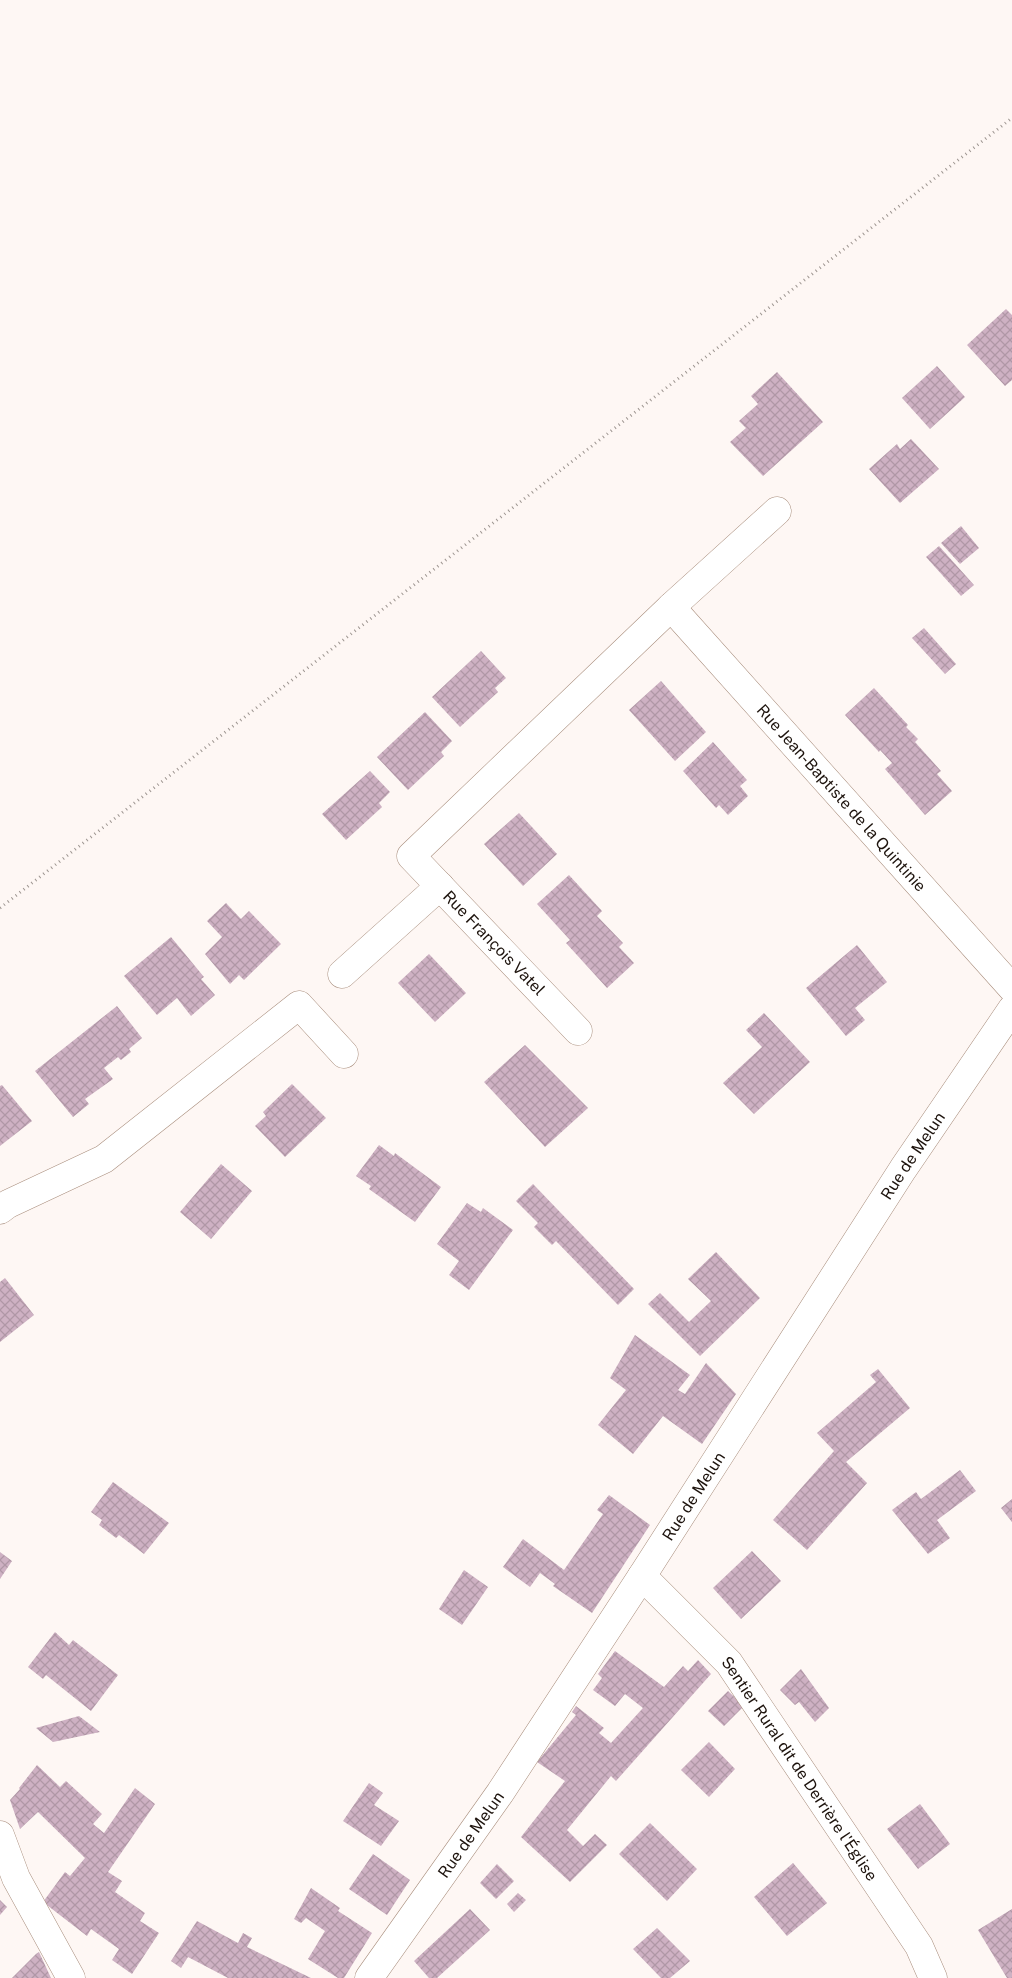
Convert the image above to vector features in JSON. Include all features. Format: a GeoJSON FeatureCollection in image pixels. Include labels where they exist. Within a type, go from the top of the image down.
{"type":"FeatureCollection","features":[{"type":"Feature","properties":{"kind":"street"},"geometry":{"type":"LineString","coordinates":[[671,607],[777,511]]}},
{"type":"Feature","properties":{"kind":"street","name":"Rue François Vatel"},"geometry":{"type":"LineString","coordinates":[[578,1031],[411,856],[671,607]]}},
{"type":"Feature","properties":{"kind":"street","name":"Rue Jean-Baptiste de la Quintinie"},"geometry":{"type":"LineString","coordinates":[[671,607],[1012,988]]}},
{"type":"Feature","properties":{"kind":"street"},"geometry":{"type":"LineString","coordinates":[[342,974],[440,886]]}},
{"type":"Feature","properties":{"kind":"street"},"geometry":{"type":"LineString","coordinates":[[0,1210],[8,1204],[104,1159],[299,1005],[344,1054]]}},
{"type":"Feature","properties":{"kind":"street","name":"Rue de Melun"},"geometry":{"type":"LineString","coordinates":[[369,1978],[500,1793],[904,1169],[1012,1009]]}},
{"type":"Feature","properties":{"kind":"street","name":"Sentier Rural dit de Derrière l'Église"},"geometry":{"type":"LineString","coordinates":[[642,1576],[729,1663],[919,1946],[933,1978]]}},
{"type":"Feature","properties":{"kind":"street"},"geometry":{"type":"LineString","coordinates":[[0,1835],[16,1878],[71,1978]]}},
{"type":"Feature","properties":{"kind":"path"},"geometry":{"type":"LineString","coordinates":[[0,908],[1012,118]]}},
{"type":"Feature","properties":{"kind":"building"},"geometry":{"type":"Polygon","coordinates":[[[1006,309],[1012,315],[1012,380],[1005,386],[967,345],[1006,309]]]}},
{"type":"Feature","properties":{"kind":"building"},"geometry":{"type":"Polygon","coordinates":[[[937,366],[965,397],[930,429],[902,398],[937,366]]]}},
{"type":"Feature","properties":{"kind":"building"},"geometry":{"type":"Polygon","coordinates":[[[777,372],[823,422],[763,476],[730,442],[746,428],[739,421],[758,404],[751,396],[777,372]]]}},
{"type":"Feature","properties":{"kind":"building"},"geometry":{"type":"Polygon","coordinates":[[[911,439],[939,469],[900,503],[869,469],[897,444],[900,449],[911,439]]]}},
{"type":"Feature","properties":{"kind":"building"},"geometry":{"type":"Polygon","coordinates":[[[961,526],[979,548],[960,564],[941,543],[961,526]]]}},
{"type":"Feature","properties":{"kind":"building"},"geometry":{"type":"Polygon","coordinates":[[[939,546],[974,585],[961,596],[926,557],[939,546]]]}},
{"type":"Feature","properties":{"kind":"building"},"geometry":{"type":"Polygon","coordinates":[[[924,628],[956,664],[945,674],[912,638],[924,628]]]}},
{"type":"Feature","properties":{"kind":"building"},"geometry":{"type":"Polygon","coordinates":[[[481,651],[506,678],[495,688],[498,692],[460,727],[432,697],[481,651]]]}},
{"type":"Feature","properties":{"kind":"building"},"geometry":{"type":"Polygon","coordinates":[[[661,681],[706,732],[675,761],[629,710],[661,681]]]}},
{"type":"Feature","properties":{"kind":"building"},"geometry":{"type":"Polygon","coordinates":[[[874,688],[908,725],[906,727],[918,739],[915,742],[941,771],[937,774],[952,791],[925,815],[885,769],[892,763],[880,750],[879,752],[845,715],[874,688]]]}},
{"type":"Feature","properties":{"kind":"building"},"geometry":{"type":"Polygon","coordinates":[[[425,712],[452,741],[441,752],[444,756],[408,790],[377,757],[425,712]]]}},
{"type":"Feature","properties":{"kind":"building"},"geometry":{"type":"Polygon","coordinates":[[[713,742],[747,780],[740,786],[748,796],[728,815],[719,805],[716,808],[683,771],[713,742]]]}},
{"type":"Feature","properties":{"kind":"building"},"geometry":{"type":"Polygon","coordinates":[[[370,771],[390,792],[379,803],[382,807],[346,840],[322,814],[370,771]]]}},
{"type":"Feature","properties":{"kind":"building"},"geometry":{"type":"Polygon","coordinates":[[[519,813],[557,854],[523,886],[484,844],[519,813]]]}},
{"type":"Feature","properties":{"kind":"building"},"geometry":{"type":"Polygon","coordinates":[[[569,875],[602,911],[597,916],[623,943],[619,947],[634,963],[607,988],[566,943],[570,940],[537,904],[569,875]]]}},
{"type":"Feature","properties":{"kind":"building"},"geometry":{"type":"Polygon","coordinates":[[[226,903],[241,919],[249,911],[281,944],[244,980],[239,975],[230,984],[205,954],[222,937],[207,921],[226,903]]]}},
{"type":"Feature","properties":{"kind":"building"},"geometry":{"type":"Polygon","coordinates":[[[171,937],[204,977],[201,979],[215,995],[191,1016],[177,998],[157,1015],[124,976],[171,937]]]}},
{"type":"Feature","properties":{"kind":"building"},"geometry":{"type":"Polygon","coordinates":[[[857,945],[887,982],[855,1008],[865,1020],[846,1036],[806,988],[857,945]]]}},
{"type":"Feature","properties":{"kind":"building"},"geometry":{"type":"Polygon","coordinates":[[[429,954],[466,993],[435,1022],[398,983],[429,954]]]}},
{"type":"Feature","properties":{"kind":"building"},"geometry":{"type":"Polygon","coordinates":[[[117,1006],[142,1038],[129,1049],[131,1052],[121,1060],[118,1057],[104,1068],[113,1079],[85,1099],[89,1104],[73,1117],[35,1071],[117,1006]]]}},
{"type":"Feature","properties":{"kind":"building"},"geometry":{"type":"Polygon","coordinates":[[[764,1013],[810,1062],[754,1114],[723,1083],[762,1047],[746,1030],[764,1013]]]}},
{"type":"Feature","properties":{"kind":"building"},"geometry":{"type":"Polygon","coordinates":[[[525,1045],[588,1108],[545,1147],[484,1082],[525,1045]]]}},
{"type":"Feature","properties":{"kind":"building"},"geometry":{"type":"Polygon","coordinates":[[[292,1084],[326,1118],[285,1157],[255,1126],[266,1116],[263,1112],[292,1084]]]}},
{"type":"Feature","properties":{"kind":"building"},"geometry":{"type":"Polygon","coordinates":[[[2,1085],[32,1121],[0,1146],[0,1086],[2,1085]]]}},
{"type":"Feature","properties":{"kind":"building"},"geometry":{"type":"Polygon","coordinates":[[[379,1145],[394,1156],[395,1153],[441,1187],[415,1222],[369,1189],[371,1186],[356,1176],[379,1145]]]}},
{"type":"Feature","properties":{"kind":"building"},"geometry":{"type":"Polygon","coordinates":[[[221,1164],[252,1191],[211,1239],[180,1212],[221,1164]]]}},
{"type":"Feature","properties":{"kind":"building"},"geometry":{"type":"Polygon","coordinates":[[[533,1184],[634,1289],[618,1305],[556,1241],[552,1245],[534,1227],[538,1223],[516,1201],[533,1184]]]}},
{"type":"Feature","properties":{"kind":"building"},"geometry":{"type":"Polygon","coordinates":[[[467,1203],[481,1212],[483,1208],[513,1230],[469,1290],[449,1275],[459,1261],[437,1244],[467,1203]]]}},
{"type":"Feature","properties":{"kind":"building"},"geometry":{"type":"Polygon","coordinates":[[[716,1252],[760,1298],[700,1356],[648,1304],[660,1293],[689,1322],[711,1301],[688,1279],[716,1252]]]}},
{"type":"Feature","properties":{"kind":"building"},"geometry":{"type":"Polygon","coordinates":[[[5,1278],[34,1315],[0,1342],[0,1282],[5,1278]]]}},
{"type":"Feature","properties":{"kind":"building"},"geometry":{"type":"Polygon","coordinates":[[[635,1335],[690,1375],[678,1390],[685,1394],[706,1363],[736,1394],[702,1444],[663,1416],[633,1454],[598,1425],[626,1390],[610,1378],[635,1335]]]}},
{"type":"Feature","properties":{"kind":"building"},"geometry":{"type":"Polygon","coordinates":[[[878,1369],[910,1408],[846,1462],[867,1483],[807,1550],[773,1520],[834,1451],[817,1433],[876,1382],[870,1375],[878,1369]]]}},
{"type":"Feature","properties":{"kind":"building"},"geometry":{"type":"Polygon","coordinates":[[[960,1470],[976,1491],[937,1520],[950,1538],[928,1554],[892,1510],[916,1492],[921,1499],[960,1470]]]}},
{"type":"Feature","properties":{"kind":"building"},"geometry":{"type":"Polygon","coordinates":[[[113,1482],[169,1523],[144,1554],[119,1535],[116,1538],[99,1525],[102,1520],[91,1512],[113,1482]]]}},
{"type":"Feature","properties":{"kind":"building"},"geometry":{"type":"Polygon","coordinates":[[[609,1495],[650,1525],[592,1613],[553,1586],[555,1584],[540,1573],[530,1587],[503,1567],[523,1539],[564,1570],[603,1514],[597,1510],[609,1495]]]}},
{"type":"Feature","properties":{"kind":"building"},"geometry":{"type":"Polygon","coordinates":[[[1012,1499],[1012,1522],[1001,1508],[1012,1499]]]}},
{"type":"Feature","properties":{"kind":"building"},"geometry":{"type":"Polygon","coordinates":[[[752,1551],[781,1581],[741,1619],[713,1588],[752,1551]]]}},
{"type":"Feature","properties":{"kind":"building"},"geometry":{"type":"Polygon","coordinates":[[[0,1552],[12,1561],[0,1579],[0,1552]]]}},
{"type":"Feature","properties":{"kind":"building"},"geometry":{"type":"Polygon","coordinates":[[[464,1570],[488,1587],[462,1625],[439,1609],[464,1570]]]}},
{"type":"Feature","properties":{"kind":"building"},"geometry":{"type":"Polygon","coordinates":[[[55,1632],[69,1645],[73,1640],[118,1675],[91,1711],[46,1675],[43,1679],[28,1667],[55,1632]]]}},
{"type":"Feature","properties":{"kind":"building"},"geometry":{"type":"Polygon","coordinates":[[[615,1651],[664,1687],[683,1666],[688,1671],[698,1660],[711,1674],[616,1781],[611,1776],[567,1830],[583,1846],[595,1834],[607,1845],[570,1882],[521,1837],[565,1781],[537,1762],[576,1715],[572,1712],[576,1706],[604,1728],[599,1733],[611,1743],[643,1708],[625,1694],[615,1706],[593,1690],[602,1678],[598,1674],[615,1651]]]}},
{"type":"Feature","properties":{"kind":"building"},"geometry":{"type":"Polygon","coordinates":[[[801,1669],[829,1708],[815,1722],[799,1702],[795,1705],[780,1690],[801,1669]]]}},
{"type":"Feature","properties":{"kind":"building"},"geometry":{"type":"Polygon","coordinates":[[[728,1691],[744,1706],[724,1726],[708,1711],[728,1691]]]}},
{"type":"Feature","properties":{"kind":"building"},"geometry":{"type":"Polygon","coordinates":[[[79,1716],[100,1732],[53,1742],[36,1728],[79,1716]]]}},
{"type":"Feature","properties":{"kind":"building"},"geometry":{"type":"Polygon","coordinates":[[[709,1742],[735,1769],[709,1797],[681,1770],[709,1742]]]}},
{"type":"Feature","properties":{"kind":"building"},"geometry":{"type":"Polygon","coordinates":[[[37,1765],[60,1787],[66,1781],[102,1814],[93,1824],[104,1833],[135,1788],[155,1804],[108,1872],[122,1881],[115,1892],[145,1913],[140,1921],[159,1933],[132,1974],[112,1960],[119,1949],[91,1929],[87,1936],[43,1902],[65,1872],[70,1876],[85,1858],[38,1812],[20,1829],[10,1800],[37,1765]]]}},
{"type":"Feature","properties":{"kind":"building"},"geometry":{"type":"Polygon","coordinates":[[[369,1783],[383,1793],[374,1805],[399,1821],[381,1846],[343,1821],[369,1783]]]}},
{"type":"Feature","properties":{"kind":"building"},"geometry":{"type":"Polygon","coordinates":[[[920,1804],[950,1844],[918,1869],[887,1829],[920,1804]]]}},
{"type":"Feature","properties":{"kind":"building"},"geometry":{"type":"Polygon","coordinates":[[[650,1823],[697,1869],[667,1901],[619,1854],[650,1823]]]}},
{"type":"Feature","properties":{"kind":"building"},"geometry":{"type":"Polygon","coordinates":[[[373,1854],[410,1880],[387,1915],[349,1889],[373,1854]]]}},
{"type":"Feature","properties":{"kind":"building"},"geometry":{"type":"Polygon","coordinates":[[[793,1863],[827,1903],[787,1936],[754,1897],[793,1863]]]}},
{"type":"Feature","properties":{"kind":"building"},"geometry":{"type":"Polygon","coordinates":[[[497,1864],[514,1881],[496,1899],[480,1883],[497,1864]]]}},
{"type":"Feature","properties":{"kind":"building"},"geometry":{"type":"Polygon","coordinates":[[[311,1888],[340,1908],[338,1911],[372,1933],[344,1978],[338,1978],[308,1959],[325,1931],[306,1918],[301,1923],[294,1919],[311,1888]]]}},
{"type":"Feature","properties":{"kind":"building"},"geometry":{"type":"Polygon","coordinates":[[[518,1893],[526,1900],[514,1912],[507,1904],[518,1893]]]}},
{"type":"Feature","properties":{"kind":"building"},"geometry":{"type":"Polygon","coordinates":[[[0,1900],[7,1907],[0,1915],[0,1900]]]}},
{"type":"Feature","properties":{"kind":"building"},"geometry":{"type":"Polygon","coordinates":[[[470,1909],[490,1930],[437,1978],[429,1978],[414,1961],[470,1909]]]}},
{"type":"Feature","properties":{"kind":"building"},"geometry":{"type":"Polygon","coordinates":[[[1012,1909],[1012,1978],[1007,1978],[978,1930],[1012,1909]]]}},
{"type":"Feature","properties":{"kind":"building"},"geometry":{"type":"Polygon","coordinates":[[[197,1921],[238,1943],[243,1933],[252,1938],[247,1947],[311,1978],[228,1978],[188,1957],[181,1968],[171,1961],[197,1921]]]}},
{"type":"Feature","properties":{"kind":"building"},"geometry":{"type":"Polygon","coordinates":[[[657,1928],[690,1961],[670,1978],[661,1978],[633,1949],[657,1928]]]}},
{"type":"Feature","properties":{"kind":"building"},"geometry":{"type":"Polygon","coordinates":[[[39,1952],[51,1978],[12,1978],[36,1954],[39,1952]]]}}]}
